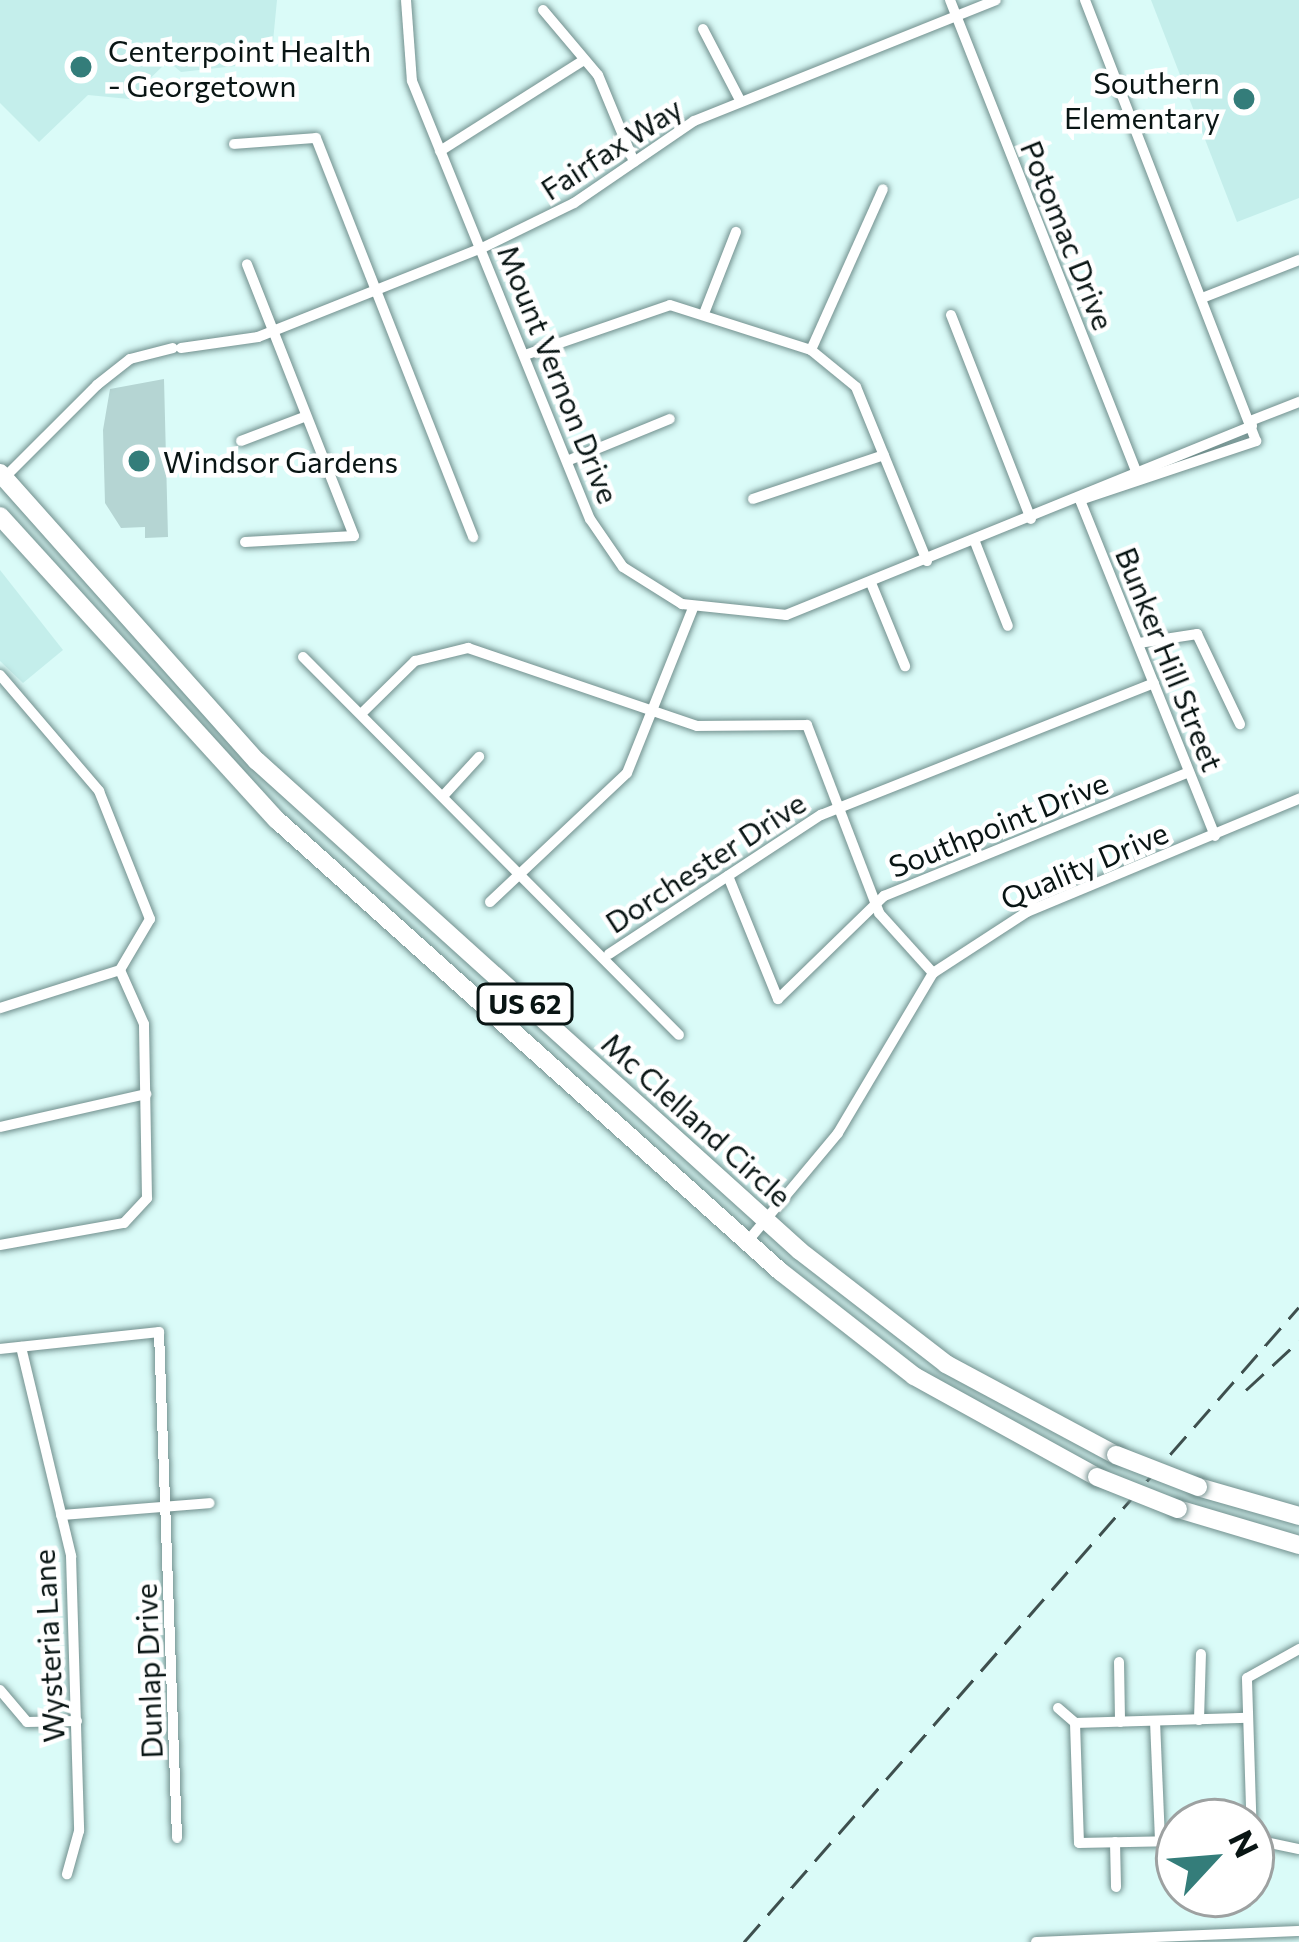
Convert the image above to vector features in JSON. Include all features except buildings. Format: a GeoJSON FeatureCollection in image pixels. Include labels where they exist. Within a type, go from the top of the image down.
{"type":"FeatureCollection","features":[{"type":"Feature","properties":{"kind":"highway","name":"Mc Clelland Circle"},"geometry":{"type":"LineString","coordinates":[[2,478],[257,761],[766,1221],[946,1364],[1116,1455],[1299,1516]]}},
{"type":"Feature","properties":{"kind":"highway","name":"Mc Clelland Circle"},"geometry":{"type":"LineString","coordinates":[[0,516],[262,805],[747,1242],[914,1376],[1096,1477],[1178,1509],[1299,1545]]}},
{"type":"Feature","properties":{"kind":"street","name":"Mount Vernon Drive"},"geometry":{"type":"LineString","coordinates":[[406,0],[412,81],[567,461],[623,567],[692,608],[786,615],[1080,500],[1256,441],[1251,423]]}},
{"type":"Feature","properties":{"kind":"street","name":"Potomac Drive"},"geometry":{"type":"LineString","coordinates":[[950,0],[1136,471]]}},
{"type":"Feature","properties":{"kind":"street","name":"Fairfax Way"},"geometry":{"type":"LineString","coordinates":[[2,478],[130,359],[270,332],[482,248],[740,100],[996,0]]}},
{"type":"Feature","properties":{"kind":"street"},"geometry":{"type":"LineString","coordinates":[[1085,0],[1251,423]]}},
{"type":"Feature","properties":{"kind":"street"},"geometry":{"type":"LineString","coordinates":[[543,10],[584,60],[634,162]]}},
{"type":"Feature","properties":{"kind":"street"},"geometry":{"type":"LineString","coordinates":[[703,29],[740,100]]}},
{"type":"Feature","properties":{"kind":"street"},"geometry":{"type":"LineString","coordinates":[[440,151],[584,60]]}},
{"type":"Feature","properties":{"kind":"street"},"geometry":{"type":"LineString","coordinates":[[234,144],[316,138],[473,537]]}},
{"type":"Feature","properties":{"kind":"street"},"geometry":{"type":"LineString","coordinates":[[811,350],[883,189]]}},
{"type":"Feature","properties":{"kind":"street"},"geometry":{"type":"LineString","coordinates":[[705,310],[736,232]]}},
{"type":"Feature","properties":{"kind":"street"},"geometry":{"type":"LineString","coordinates":[[1202,298],[1299,260]]}},
{"type":"Feature","properties":{"kind":"street"},"geometry":{"type":"LineString","coordinates":[[245,542],[354,536],[247,264]]}},
{"type":"Feature","properties":{"kind":"street"},"geometry":{"type":"LineString","coordinates":[[525,355],[640,309],[705,310],[811,350],[856,387],[927,561]]}},
{"type":"Feature","properties":{"kind":"street"},"geometry":{"type":"LineString","coordinates":[[951,315],[1031,519]]}},
{"type":"Feature","properties":{"kind":"street","name":"Mount Vernon Drive"},"geometry":{"type":"LineString","coordinates":[[1080,500],[1299,402]]}},
{"type":"Feature","properties":{"kind":"street"},"geometry":{"type":"LineString","coordinates":[[241,441],[304,417]]}},
{"type":"Feature","properties":{"kind":"street"},"geometry":{"type":"LineString","coordinates":[[567,461],[670,419]]}},
{"type":"Feature","properties":{"kind":"street"},"geometry":{"type":"LineString","coordinates":[[753,499],[884,455]]}},
{"type":"Feature","properties":{"kind":"street","name":"Bunker Hill Street"},"geometry":{"type":"LineString","coordinates":[[1080,500],[1215,836]]}},
{"type":"Feature","properties":{"kind":"street"},"geometry":{"type":"LineString","coordinates":[[975,542],[1008,626]]}},
{"type":"Feature","properties":{"kind":"street"},"geometry":{"type":"LineString","coordinates":[[871,583],[905,666]]}},
{"type":"Feature","properties":{"kind":"street"},"geometry":{"type":"LineString","coordinates":[[490,902],[526,875],[627,773],[658,712],[692,608]]}},
{"type":"Feature","properties":{"kind":"street"},"geometry":{"type":"LineString","coordinates":[[1139,644],[1197,634],[1240,724]]}},
{"type":"Feature","properties":{"kind":"street"},"geometry":{"type":"LineString","coordinates":[[361,715],[415,661],[468,648],[719,729],[807,725],[875,904],[933,974]]}},
{"type":"Feature","properties":{"kind":"street","name":"Dorchester Drive"},"geometry":{"type":"LineString","coordinates":[[303,657],[609,954],[837,808],[1154,682]]}},
{"type":"Feature","properties":{"kind":"street"},"geometry":{"type":"LineString","coordinates":[[0,675],[73,753],[120,832],[150,919],[120,970],[0,1008]]}},
{"type":"Feature","properties":{"kind":"street"},"geometry":{"type":"LineString","coordinates":[[444,795],[479,757]]}},
{"type":"Feature","properties":{"kind":"street","name":"Southpoint Drive"},"geometry":{"type":"LineString","coordinates":[[728,876],[778,999],[875,904],[1189,772]]}},
{"type":"Feature","properties":{"kind":"street","name":"Quality Drive"},"geometry":{"type":"LineString","coordinates":[[747,1242],[838,1132],[933,974],[1014,918],[1299,800]]}},
{"type":"Feature","properties":{"kind":"street"},"geometry":{"type":"LineString","coordinates":[[609,954],[679,1035]]}},
{"type":"Feature","properties":{"kind":"street"},"geometry":{"type":"LineString","coordinates":[[0,1245],[138,1214],[149,1179],[142,1015],[120,970]]}},
{"type":"Feature","properties":{"kind":"street"},"geometry":{"type":"LineString","coordinates":[[0,1127],[146,1094]]}},
{"type":"Feature","properties":{"kind":"street","name":"Dunlap Drive"},"geometry":{"type":"LineString","coordinates":[[20,1347],[159,1332],[177,1838]]}},
{"type":"Feature","properties":{"kind":"street"},"geometry":{"type":"LineString","coordinates":[[0,1349],[20,1347]]}},
{"type":"Feature","properties":{"kind":"street","name":"Wysteria Lane"},"geometry":{"type":"LineString","coordinates":[[20,1347],[61,1515],[77,1721],[78,1850],[67,1874]]}},
{"type":"Feature","properties":{"kind":"street"},"geometry":{"type":"LineString","coordinates":[[61,1515],[209,1503]]}},
{"type":"Feature","properties":{"kind":"street"},"geometry":{"type":"LineString","coordinates":[[1250,1798],[1248,1718],[1256,1665],[1299,1649]]}},
{"type":"Feature","properties":{"kind":"street"},"geometry":{"type":"LineString","coordinates":[[1199,1720],[1201,1654]]}},
{"type":"Feature","properties":{"kind":"street"},"geometry":{"type":"LineString","coordinates":[[1119,1662],[1120,1722]]}},
{"type":"Feature","properties":{"kind":"street"},"geometry":{"type":"LineString","coordinates":[[0,1690],[27,1722],[77,1721]]}},
{"type":"Feature","properties":{"kind":"street"},"geometry":{"type":"LineString","coordinates":[[1058,1708],[1075,1724],[1079,1843],[1155,1841]]}},
{"type":"Feature","properties":{"kind":"street"},"geometry":{"type":"LineString","coordinates":[[1075,1724],[1248,1718]]}},
{"type":"Feature","properties":{"kind":"street"},"geometry":{"type":"LineString","coordinates":[[1155,1721],[1158,1798]]}},
{"type":"Feature","properties":{"kind":"street"},"geometry":{"type":"LineString","coordinates":[[1115,1842],[1116,1886]]}},
{"type":"Feature","properties":{"kind":"street"},"geometry":{"type":"LineString","coordinates":[[1036,1942],[1299,1931]]}},
{"type":"Feature","properties":{"kind":"shaded area","name":"Centerpoint Health - Georgetown"},"geometry":{"type":"Polygon","coordinates":[[[0,0],[277,0],[271,62],[181,72],[168,61],[129,99],[88,95],[39,142],[0,103],[0,0]]]}},
{"type":"Feature","properties":{"kind":"shaded area","name":"Southern Elementary"},"geometry":{"type":"Polygon","coordinates":[[[1151,0],[1299,0],[1299,198],[1237,222],[1151,0]]]}},
{"type":"Feature","properties":{"kind":"shaded area"},"geometry":{"type":"Polygon","coordinates":[[[0,570],[63,650],[23,683],[0,661],[0,570]]]}},
{"type":"Feature","properties":{"kind":"railway"},"geometry":{"type":"LineString","coordinates":[[744,1942],[1299,1307]]}},
{"type":"Feature","properties":{"kind":"railway"},"geometry":{"type":"LineString","coordinates":[[1246,1390],[1299,1341]]}},
{"type":"Feature","properties":{"kind":"place","name":"Centerpoint Health - Georgetown"},"geometry":{"type":"Point","coordinates":[81,67]}},
{"type":"Feature","properties":{"kind":"place","name":"Southern Elementary"},"geometry":{"type":"Point","coordinates":[1244,99]}},
{"type":"Feature","properties":{"kind":"place","name":"Windsor Gardens"},"geometry":{"type":"Point","coordinates":[139,461]}}]}
